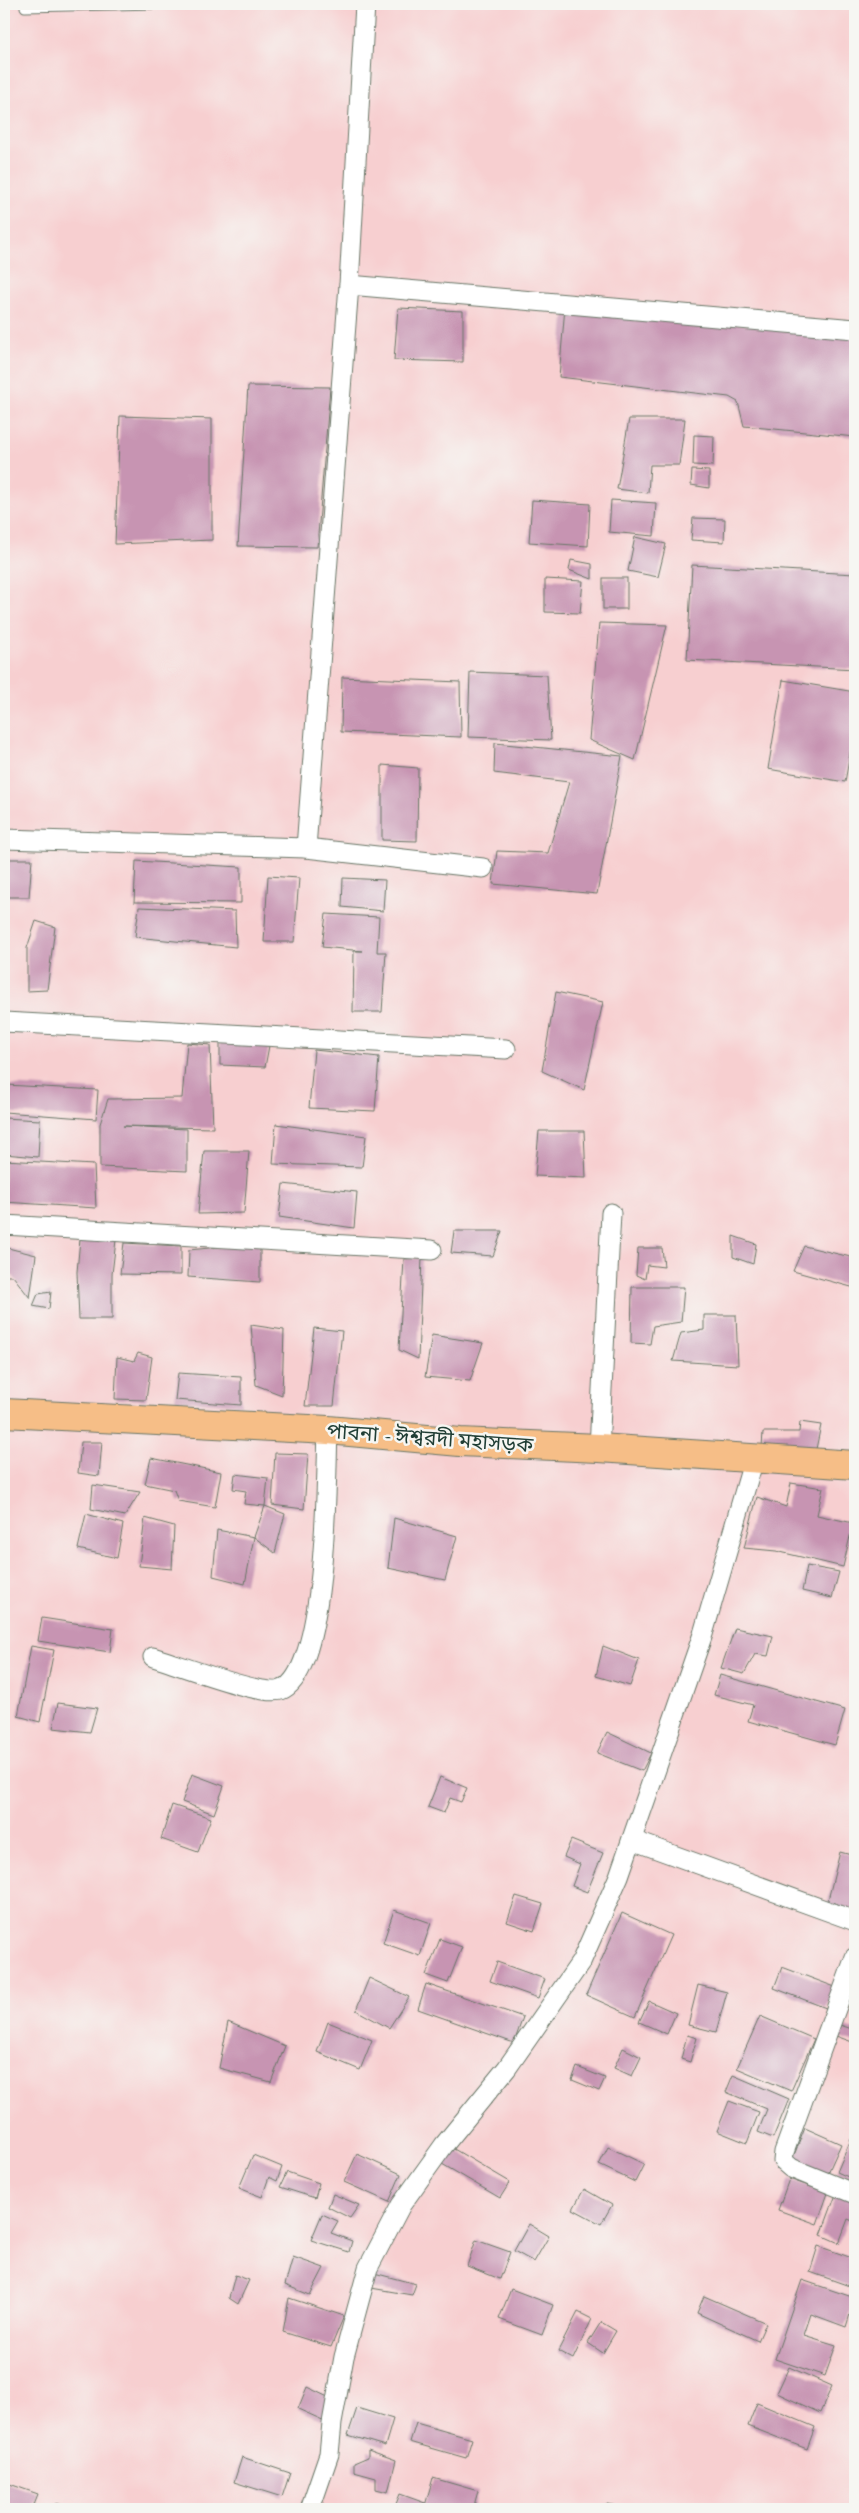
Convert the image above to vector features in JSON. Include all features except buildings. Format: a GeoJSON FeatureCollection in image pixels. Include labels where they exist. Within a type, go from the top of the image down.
{"type":"FeatureCollection","features":[{"type":"Feature","properties":{"kind":"main road","name":"পাবনা - ঈশ্বরদী মহাসড়ক"},"geometry":{"type":"LineString","coordinates":[[4,1413],[328,1430],[460,1442],[598,1448],[855,1465]]}},
{"type":"Feature","properties":{"kind":"street"},"geometry":{"type":"LineString","coordinates":[[306,848],[349,285],[365,4]]}},
{"type":"Feature","properties":{"kind":"street"},"geometry":{"type":"LineString","coordinates":[[349,285],[855,329]]}},
{"type":"Feature","properties":{"kind":"street"},"geometry":{"type":"LineString","coordinates":[[4,839],[306,848],[483,868]]}},
{"type":"Feature","properties":{"kind":"street"},"geometry":{"type":"LineString","coordinates":[[4,1022],[506,1049]]}},
{"type":"Feature","properties":{"kind":"street"},"geometry":{"type":"LineString","coordinates":[[598,1448],[611,1213]]}},
{"type":"Feature","properties":{"kind":"street"},"geometry":{"type":"LineString","coordinates":[[4,1225],[432,1250]]}},
{"type":"Feature","properties":{"kind":"street"},"geometry":{"type":"LineString","coordinates":[[154,1656],[259,1690],[281,1690],[291,1684],[311,1641],[319,1602],[328,1430]]}},
{"type":"Feature","properties":{"kind":"street"},"geometry":{"type":"LineString","coordinates":[[310,2509],[329,2454],[332,2423],[344,2357],[368,2268],[400,2205],[444,2144],[507,2068],[581,1962],[619,1876],[703,1634],[754,1459]]}},
{"type":"Feature","properties":{"kind":"street"},"geometry":{"type":"LineString","coordinates":[[632,1840],[855,1921]]}},
{"type":"Feature","properties":{"kind":"street"},"geometry":{"type":"LineString","coordinates":[[855,1957],[784,2152],[783,2161],[790,2168],[855,2194]]}},
{"type":"Feature","properties":{"kind":"lane"},"geometry":{"type":"LineString","coordinates":[[26,7],[156,4]]}},
{"type":"Feature","properties":{"kind":"shaded area"},"geometry":{"type":"Polygon","coordinates":[[[4,4],[855,4],[855,2509],[4,2509],[4,4]]]}}]}
